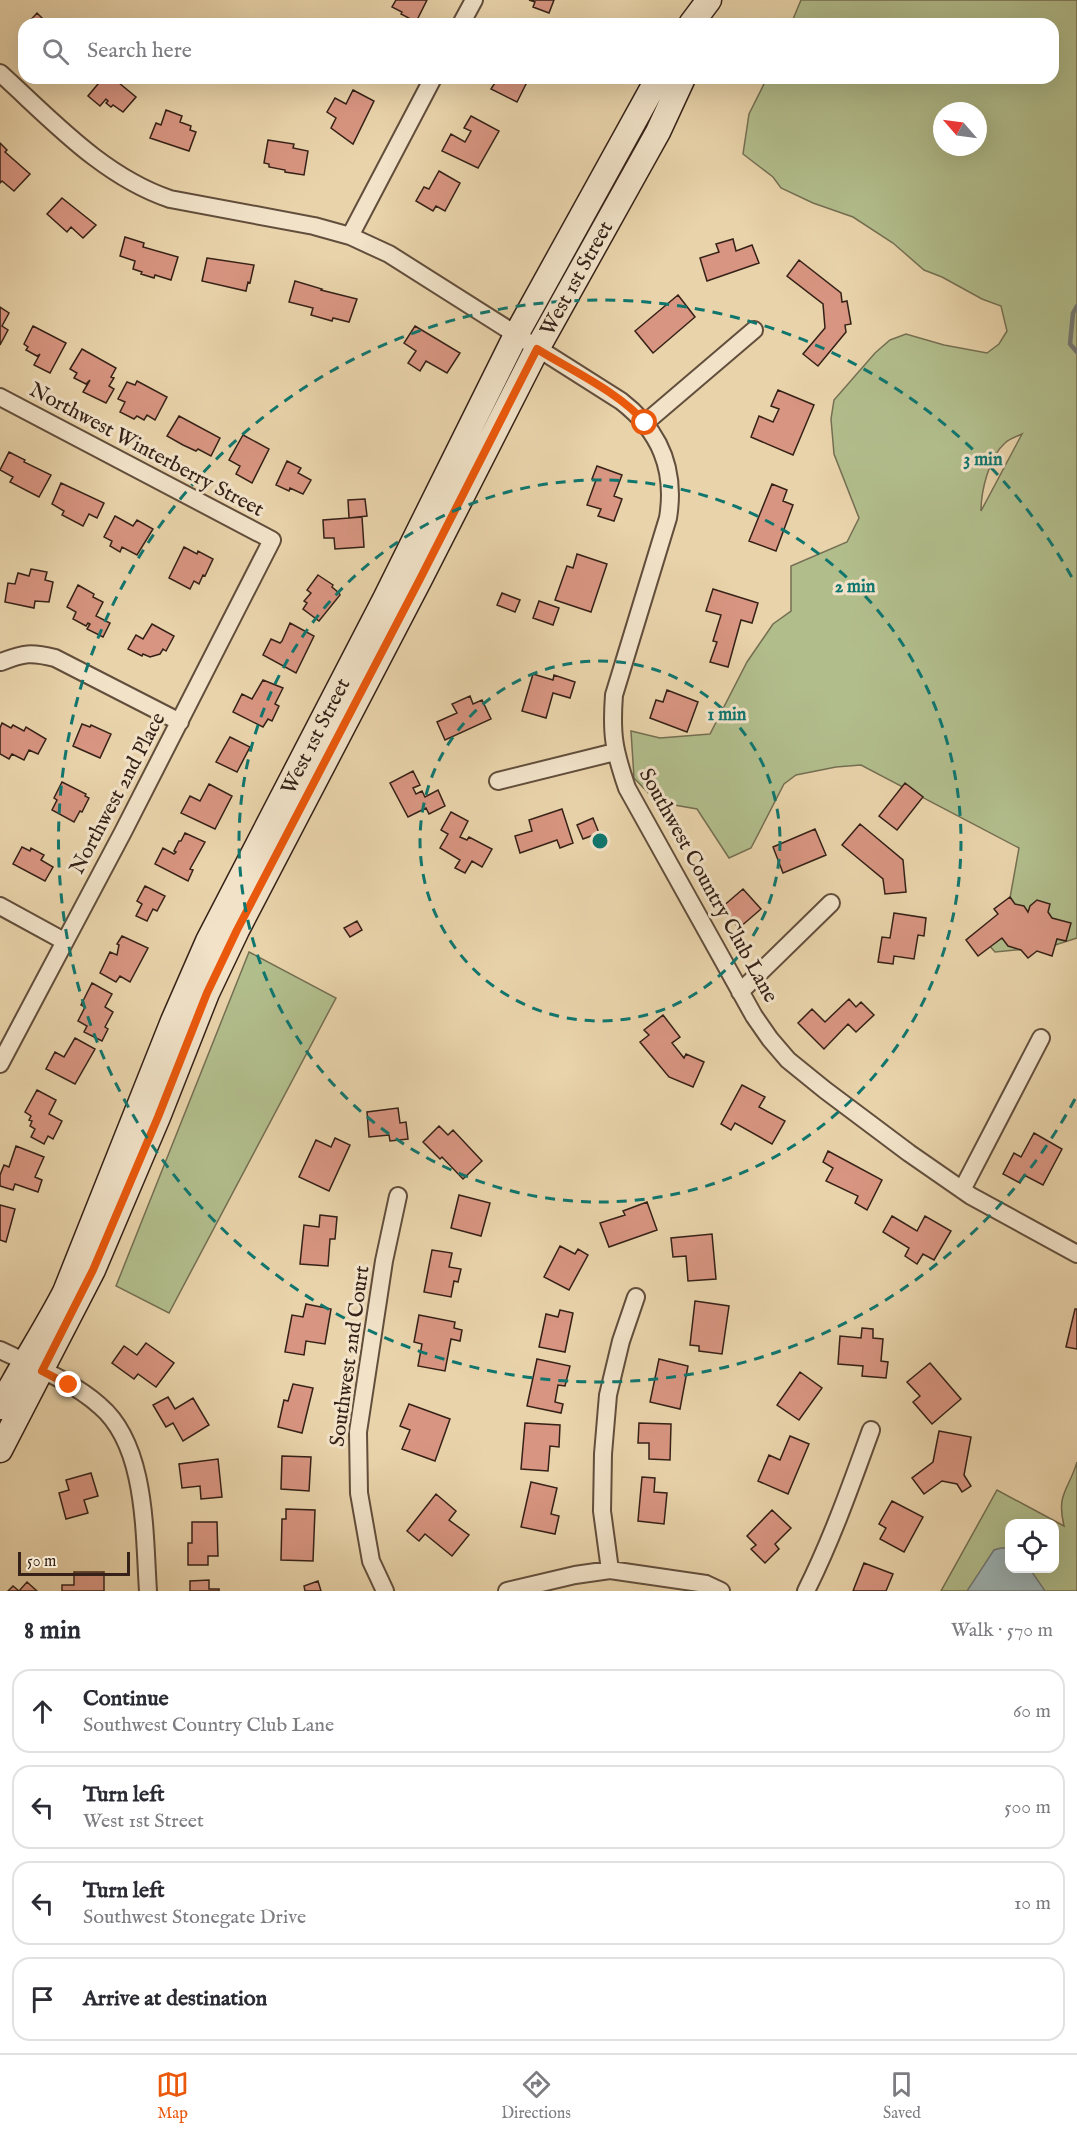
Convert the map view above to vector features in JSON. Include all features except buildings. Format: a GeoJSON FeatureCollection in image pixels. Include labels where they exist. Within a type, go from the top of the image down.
{"type":"FeatureCollection","features":[{"type":"Feature","properties":{"kind":"main road"},"geometry":{"type":"LineString","coordinates":[[696,18],[711,0]]}},
{"type":"Feature","properties":{"kind":"main road"},"geometry":{"type":"LineString","coordinates":[[706,18],[711,0]]}},
{"type":"Feature","properties":{"kind":"main road","name":"West 1st Street"},"geometry":{"type":"LineString","coordinates":[[0,1450],[49,1324],[65,1292],[173,1021],[208,941],[385,599],[526,342],[655,84]]}},
{"type":"Feature","properties":{"kind":"main road","name":"West 1st Street"},"geometry":{"type":"LineString","coordinates":[[526,342],[658,132],[680,84]]}},
{"type":"Feature","properties":{"kind":"main road","name":"West 1st Street"},"geometry":{"type":"LineString","coordinates":[[0,1407],[33,1366]]}},
{"type":"Feature","properties":{"kind":"street"},"geometry":{"type":"LineString","coordinates":[[464,18],[474,0]]}},
{"type":"Feature","properties":{"kind":"street","name":"Southwest Country Club Lane"},"geometry":{"type":"LineString","coordinates":[[0,74],[85,150],[117,174],[149,192],[170,199],[314,226],[350,236],[389,254],[638,414],[662,450],[671,498],[668,518],[614,695],[612,725],[615,752],[627,788],[754,1016],[788,1060],[834,1097],[962,1190],[1077,1254]]}},
{"type":"Feature","properties":{"kind":"street"},"geometry":{"type":"LineString","coordinates":[[350,236],[430,84]]}},
{"type":"Feature","properties":{"kind":"street"},"geometry":{"type":"LineString","coordinates":[[645,423],[754,330]]}},
{"type":"Feature","properties":{"kind":"street","name":"Northwest Winterberry Street"},"geometry":{"type":"LineString","coordinates":[[0,397],[272,540]]}},
{"type":"Feature","properties":{"kind":"street","name":"Northwest 2nd Place"},"geometry":{"type":"LineString","coordinates":[[0,1064],[180,722],[272,540]]}},
{"type":"Feature","properties":{"kind":"street"},"geometry":{"type":"LineString","coordinates":[[1,662],[21,654],[39,654],[55,658],[180,722]]}},
{"type":"Feature","properties":{"kind":"street"},"geometry":{"type":"LineString","coordinates":[[498,781],[615,752]]}},
{"type":"Feature","properties":{"kind":"street"},"geometry":{"type":"LineString","coordinates":[[740,992],[831,903]]}},
{"type":"Feature","properties":{"kind":"street"},"geometry":{"type":"LineString","coordinates":[[0,906],[64,941]]}},
{"type":"Feature","properties":{"kind":"street"},"geometry":{"type":"LineString","coordinates":[[962,1190],[1041,1038]]}},
{"type":"Feature","properties":{"kind":"street","name":"Southwest 2nd Court"},"geometry":{"type":"LineString","coordinates":[[385,1591],[371,1561],[359,1493],[358,1432],[384,1261],[398,1196]]}},
{"type":"Feature","properties":{"kind":"street"},"geometry":{"type":"LineString","coordinates":[[610,1570],[602,1511],[603,1454],[608,1395],[621,1341],[636,1297]]}},
{"type":"Feature","properties":{"kind":"street"},"geometry":{"type":"LineString","coordinates":[[0,1350],[69,1385],[101,1406],[123,1434],[135,1464],[140,1488],[148,1591]]}},
{"type":"Feature","properties":{"kind":"street"},"geometry":{"type":"LineString","coordinates":[[806,1591],[842,1511],[871,1430]]}},
{"type":"Feature","properties":{"kind":"street"},"geometry":{"type":"LineString","coordinates":[[513,1591],[575,1575],[610,1570],[706,1584],[721,1591]]}},
{"type":"Feature","properties":{"kind":"green space"},"geometry":{"type":"Polygon","coordinates":[[[801,0],[1077,0],[1077,938],[1049,947],[995,952],[987,943],[1008,909],[1019,848],[861,765],[836,767],[796,775],[784,784],[751,848],[729,858],[697,809],[657,802],[634,778],[631,731],[660,738],[710,734],[747,662],[773,624],[791,611],[791,566],[847,542],[859,518],[834,454],[831,419],[834,400],[875,353],[890,340],[906,334],[944,345],[987,353],[999,344],[1007,331],[1001,306],[924,270],[893,243],[853,217],[813,203],[781,188],[773,177],[743,154],[749,114],[764,84],[1059,84],[1059,18],[794,18],[801,0]],[[1022,434],[999,449],[990,465],[982,494],[981,511],[1022,434]]]}},
{"type":"Feature","properties":{"kind":"green space"},"geometry":{"type":"Polygon","coordinates":[[[249,952],[336,998],[169,1313],[116,1286],[249,952]]]}},
{"type":"Feature","properties":{"kind":"green space"},"geometry":{"type":"Polygon","coordinates":[[[1077,1462],[1077,1591],[941,1591],[997,1490],[1051,1519],[1005,1519],[1005,1573],[1059,1573],[1059,1523],[1064,1526],[1062,1499],[1077,1462]]]}},
{"type":"Feature","properties":{"kind":"shaded area"},"geometry":{"type":"Polygon","coordinates":[[[1005,1548],[1005,1573],[1033,1573],[1045,1591],[967,1591],[994,1550],[1005,1548]]]}},
{"type":"Feature","properties":{"kind":"waterway"},"geometry":{"type":"LineString","coordinates":[[1077,306],[1073,313],[1070,344],[1077,352]]}},
{"type":"Feature","properties":{"kind":"route"},"geometry":{"type":"LineString","coordinates":[[69,1385],[42,1371],[93,1270],[158,1117],[207,993],[237,930],[537,349],[621,401],[638,414],[645,423]]}}]}
